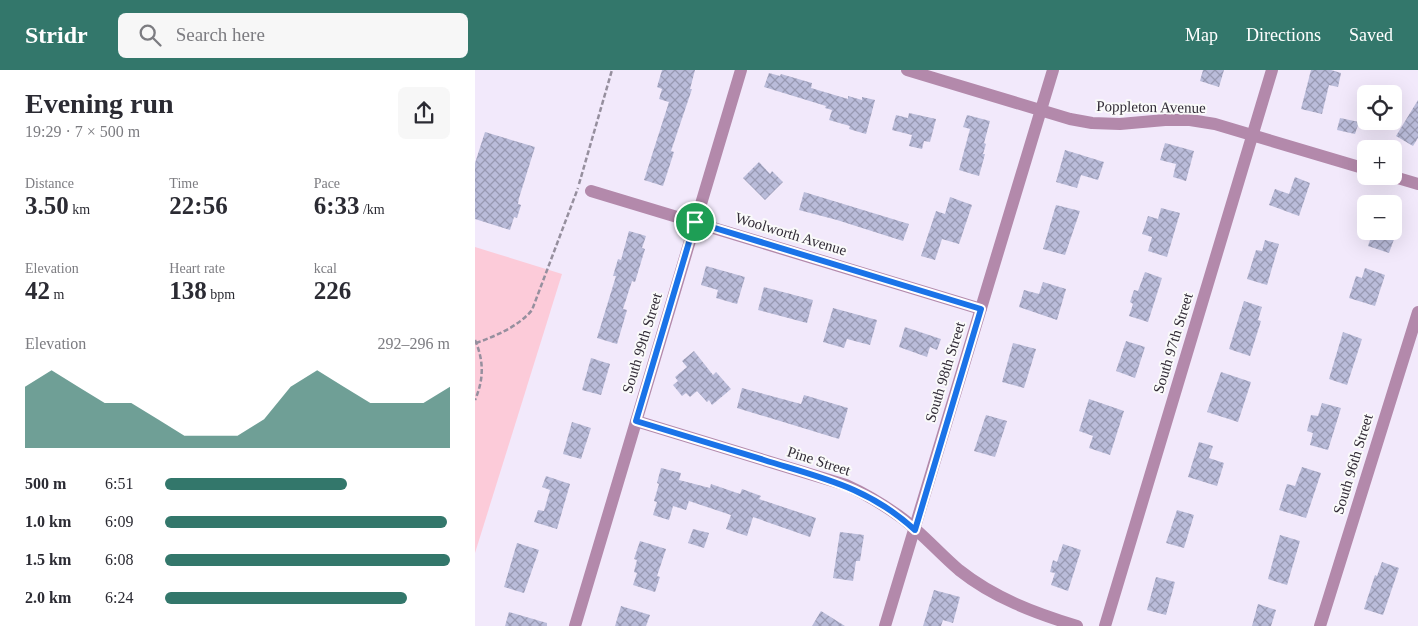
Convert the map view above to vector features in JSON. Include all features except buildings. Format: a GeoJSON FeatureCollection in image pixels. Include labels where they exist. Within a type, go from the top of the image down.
{"type":"FeatureCollection","features":[{"type":"Feature","properties":{"kind":"street","name":"South 99th Street"},"geometry":{"type":"LineString","coordinates":[[575,626],[741,70]]}},
{"type":"Feature","properties":{"kind":"street","name":"Poppleton Avenue"},"geometry":{"type":"LineString","coordinates":[[907,70],[1070,119],[1092,123],[1120,124],[1191,120],[1253,134],[1357,166]]}},
{"type":"Feature","properties":{"kind":"street","name":"South 98th Street"},"geometry":{"type":"LineString","coordinates":[[885,626],[1053,70]]}},
{"type":"Feature","properties":{"kind":"street","name":"South 97th Street"},"geometry":{"type":"LineString","coordinates":[[1105,626],[1272,70]]}},
{"type":"Feature","properties":{"kind":"street"},"geometry":{"type":"LineString","coordinates":[[1402,179],[1418,184]]}},
{"type":"Feature","properties":{"kind":"street","name":"Woolworth Avenue"},"geometry":{"type":"LineString","coordinates":[[591,192],[981,309]]}},
{"type":"Feature","properties":{"kind":"street","name":"South 96th Street"},"geometry":{"type":"LineString","coordinates":[[1319,626],[1418,312]]}},
{"type":"Feature","properties":{"kind":"street","name":"Pine Street"},"geometry":{"type":"LineString","coordinates":[[636,421],[846,485],[879,502],[903,519],[960,570],[996,594],[1045,616],[1077,626]]}},
{"type":"Feature","properties":{"kind":"path"},"geometry":{"type":"LineString","coordinates":[[475,400],[480,388],[482,373],[481,358],[476,342],[506,330],[523,319],[532,310],[585,167],[612,70]]}},
{"type":"Feature","properties":{"kind":"path"},"geometry":{"type":"LineString","coordinates":[[578,188],[591,192]]}},
{"type":"Feature","properties":{"kind":"shaded area"},"geometry":{"type":"Polygon","coordinates":[[[475,247],[562,274],[475,553],[475,247]]]}},
{"type":"Feature","properties":{"kind":"route"},"geometry":{"type":"LineString","coordinates":[[695,222],[981,309],[915,530],[879,502],[846,485],[636,421],[695,222]]}}]}
